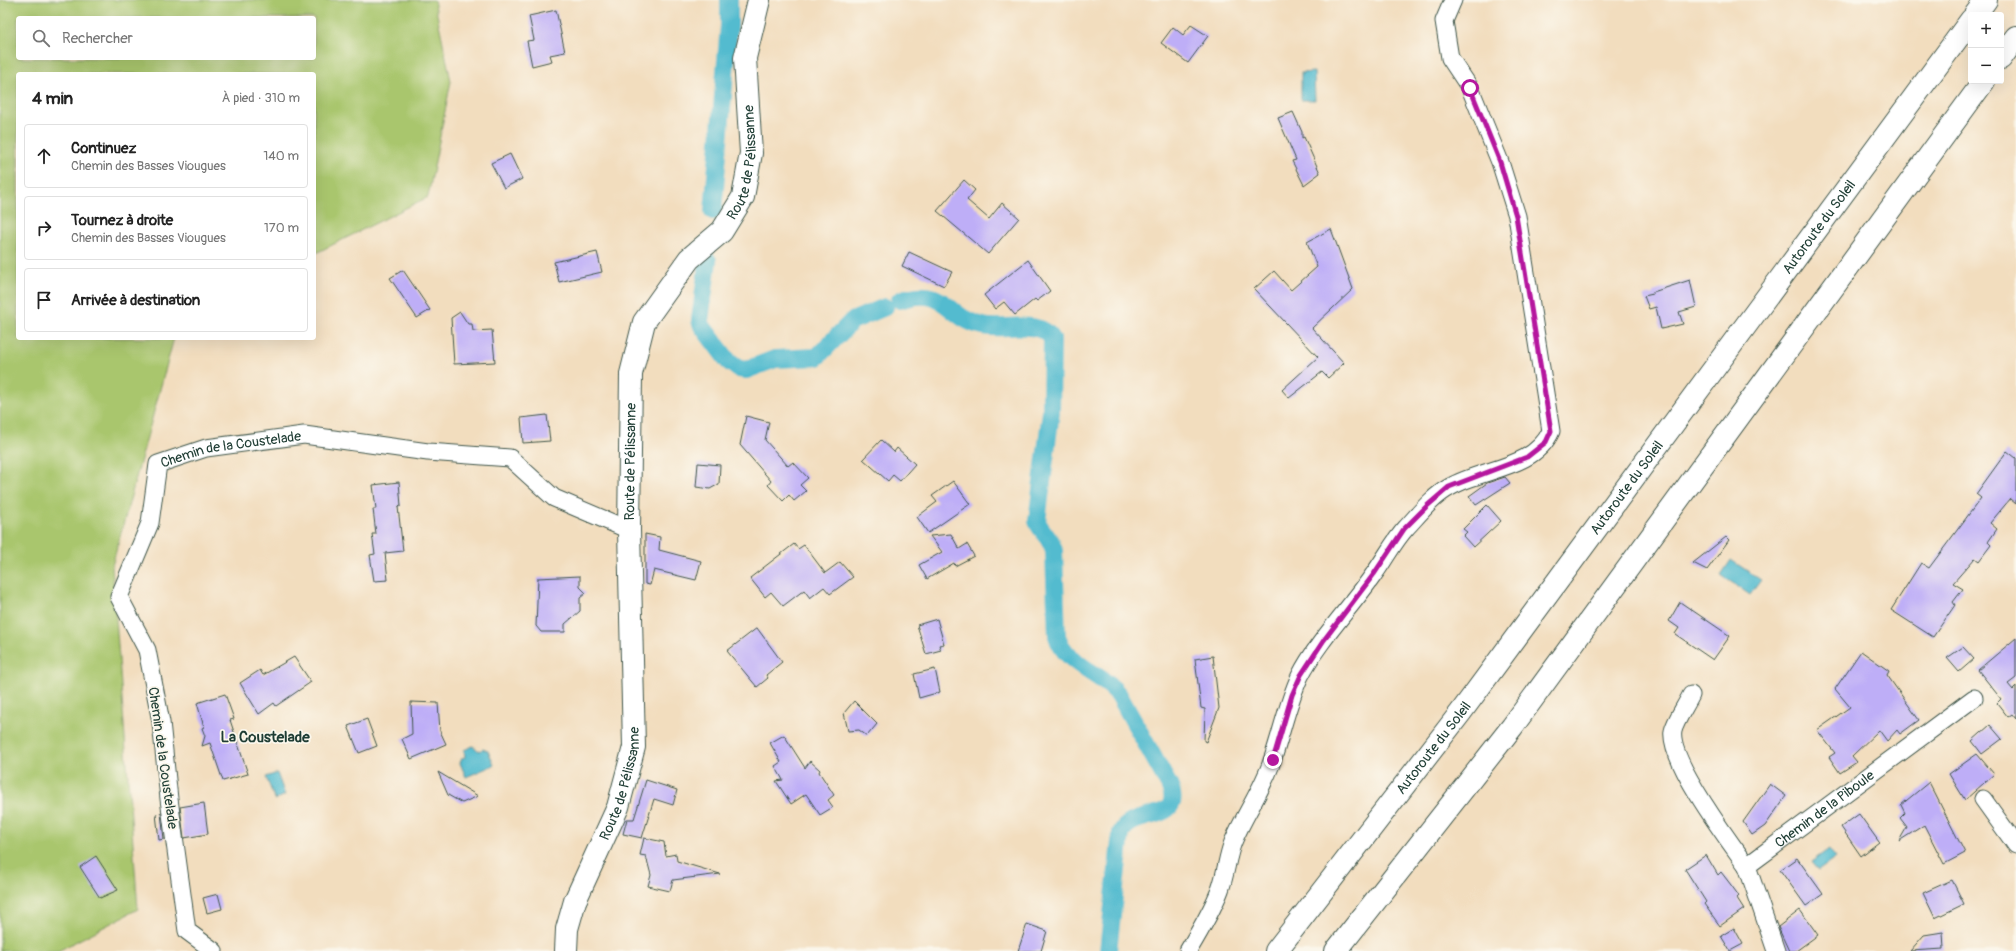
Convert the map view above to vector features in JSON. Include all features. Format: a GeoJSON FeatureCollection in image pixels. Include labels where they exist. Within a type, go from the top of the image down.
{"type":"FeatureCollection","features":[{"type":"Feature","properties":{"kind":"main road","name":"Route de Pélissanne"},"geometry":{"type":"LineString","coordinates":[[566,951],[568,929],[575,901],[618,807],[634,748],[629,530],[631,374],[644,322],[689,259],[722,231],[743,197],[751,153],[745,58],[759,0]]}},
{"type":"Feature","properties":{"kind":"main road"},"geometry":{"type":"LineString","coordinates":[[1977,12],[1986,0]]}},
{"type":"Feature","properties":{"kind":"main road","name":"Autoroute du Soleil"},"geometry":{"type":"LineString","coordinates":[[1276,951],[1461,712],[1968,24]]}},
{"type":"Feature","properties":{"kind":"main road"},"geometry":{"type":"LineString","coordinates":[[2004,54],[2016,37]]}},
{"type":"Feature","properties":{"kind":"main road"},"geometry":{"type":"LineString","coordinates":[[1336,951],[1512,727],[1982,84]]}},
{"type":"Feature","properties":{"kind":"street"},"geometry":{"type":"LineString","coordinates":[[1188,951],[1208,917],[1221,888],[1232,844],[1244,818],[1261,788],[1273,760],[1292,695],[1301,675],[1324,640],[1374,574],[1404,529],[1427,506],[1449,487],[1527,457],[1546,442],[1551,431],[1516,216],[1500,162],[1470,88],[1450,58],[1444,21],[1453,0]]}},
{"type":"Feature","properties":{"kind":"street","name":"Chemin de la Coustelade"},"geometry":{"type":"LineString","coordinates":[[214,951],[187,931],[160,722],[147,650],[119,597],[150,523],[158,464],[206,448],[304,435],[428,452],[510,458],[554,498],[629,530]]}},
{"type":"Feature","properties":{"kind":"street"},"geometry":{"type":"LineString","coordinates":[[1691,695],[1673,731],[1677,755],[1706,807],[1747,866],[1776,951]]}},
{"type":"Feature","properties":{"kind":"street","name":"Chemin de la Piboule"},"geometry":{"type":"LineString","coordinates":[[1747,866],[1974,698]]}},
{"type":"Feature","properties":{"kind":"street"},"geometry":{"type":"LineString","coordinates":[[1983,799],[2016,845]]}},
{"type":"Feature","properties":{"kind":"green space"},"geometry":{"type":"Polygon","coordinates":[[[0,0],[434,0],[451,81],[428,197],[316,253],[316,72],[16,72],[16,340],[173,340],[112,566],[138,909],[58,951],[0,951],[0,0]]]}},
{"type":"Feature","properties":{"kind":"water"},"geometry":{"type":"Polygon","coordinates":[[[1314,72],[1315,100],[1301,100],[1301,73],[1314,72]]]}},
{"type":"Feature","properties":{"kind":"water"},"geometry":{"type":"Polygon","coordinates":[[[1731,560],[1761,580],[1750,595],[1721,575],[1731,560]]]}},
{"type":"Feature","properties":{"kind":"water"},"geometry":{"type":"Polygon","coordinates":[[[473,746],[479,751],[483,749],[488,751],[494,765],[466,777],[460,763],[462,758],[465,757],[464,750],[473,746]]]}},
{"type":"Feature","properties":{"kind":"water"},"geometry":{"type":"Polygon","coordinates":[[[277,773],[285,795],[275,800],[266,777],[277,773]]]}},
{"type":"Feature","properties":{"kind":"water"},"geometry":{"type":"Polygon","coordinates":[[[1829,849],[1836,858],[1818,871],[1811,862],[1829,849]]]}},
{"type":"Feature","properties":{"kind":"building"},"geometry":{"type":"Polygon","coordinates":[[[556,10],[565,52],[550,55],[552,61],[532,66],[527,41],[534,40],[529,16],[556,10]]]}},
{"type":"Feature","properties":{"kind":"building"},"geometry":{"type":"Polygon","coordinates":[[[1191,25],[1208,36],[1188,63],[1161,43],[1173,27],[1183,35],[1191,25]]]}},
{"type":"Feature","properties":{"kind":"building"},"geometry":{"type":"Polygon","coordinates":[[[1293,112],[1302,132],[1302,138],[1304,137],[1320,173],[1304,185],[1292,161],[1296,160],[1278,118],[1293,112]]]}},
{"type":"Feature","properties":{"kind":"building"},"geometry":{"type":"Polygon","coordinates":[[[510,154],[522,179],[504,188],[491,163],[510,154]]]}},
{"type":"Feature","properties":{"kind":"building"},"geometry":{"type":"Polygon","coordinates":[[[964,180],[975,190],[967,200],[989,219],[1002,203],[1019,218],[988,254],[937,211],[964,180]]]}},
{"type":"Feature","properties":{"kind":"building"},"geometry":{"type":"Polygon","coordinates":[[[1331,229],[1353,289],[1312,328],[1344,363],[1328,378],[1322,372],[1289,398],[1282,390],[1318,357],[1254,289],[1274,271],[1291,290],[1317,267],[1307,242],[1331,229]]]}},
{"type":"Feature","properties":{"kind":"building"},"geometry":{"type":"Polygon","coordinates":[[[597,252],[602,272],[559,282],[554,262],[597,252]]]}},
{"type":"Feature","properties":{"kind":"building"},"geometry":{"type":"Polygon","coordinates":[[[909,252],[952,272],[944,286],[902,266],[909,252]]]}},
{"type":"Feature","properties":{"kind":"building"},"geometry":{"type":"Polygon","coordinates":[[[1028,260],[1050,291],[1037,301],[1035,299],[1015,315],[1004,302],[995,309],[984,295],[1028,260]]]}},
{"type":"Feature","properties":{"kind":"building"},"geometry":{"type":"Polygon","coordinates":[[[403,270],[430,310],[417,318],[390,278],[403,270]]]}},
{"type":"Feature","properties":{"kind":"building"},"geometry":{"type":"Polygon","coordinates":[[[1690,280],[1696,307],[1679,312],[1683,324],[1661,329],[1656,307],[1649,309],[1644,296],[1690,280]]]}},
{"type":"Feature","properties":{"kind":"building"},"geometry":{"type":"Polygon","coordinates":[[[460,312],[468,324],[472,324],[473,331],[492,330],[495,362],[454,364],[451,318],[460,312]]]}},
{"type":"Feature","properties":{"kind":"building"},"geometry":{"type":"Polygon","coordinates":[[[547,415],[550,441],[523,443],[521,418],[547,415]]]}},
{"type":"Feature","properties":{"kind":"building"},"geometry":{"type":"Polygon","coordinates":[[[746,416],[769,422],[765,440],[788,466],[793,462],[808,478],[800,485],[806,491],[794,501],[789,495],[783,501],[768,485],[771,481],[740,445],[746,416]]]}},
{"type":"Feature","properties":{"kind":"building"},"geometry":{"type":"Polygon","coordinates":[[[881,440],[894,452],[897,448],[915,464],[900,481],[893,475],[888,481],[863,459],[881,440]]]}},
{"type":"Feature","properties":{"kind":"building"},"geometry":{"type":"Polygon","coordinates":[[[2007,451],[2016,458],[2016,504],[2010,499],[1990,523],[1997,529],[1988,542],[1991,545],[1979,561],[1975,558],[1953,583],[1963,589],[1953,602],[1955,605],[1933,637],[1891,610],[1921,563],[1929,568],[1981,498],[1976,494],[2007,451]]]}},
{"type":"Feature","properties":{"kind":"building"},"geometry":{"type":"Polygon","coordinates":[[[698,463],[720,465],[719,484],[710,489],[696,487],[698,463]]]}},
{"type":"Feature","properties":{"kind":"building"},"geometry":{"type":"Polygon","coordinates":[[[1505,477],[1510,483],[1476,505],[1469,496],[1487,483],[1505,477]]]}},
{"type":"Feature","properties":{"kind":"building"},"geometry":{"type":"Polygon","coordinates":[[[953,481],[970,504],[928,533],[917,517],[937,502],[932,496],[953,481]]]}},
{"type":"Feature","properties":{"kind":"building"},"geometry":{"type":"Polygon","coordinates":[[[399,482],[401,506],[398,507],[403,551],[385,553],[388,580],[374,581],[370,555],[375,554],[372,534],[376,534],[373,509],[376,509],[373,485],[399,482]]]}},
{"type":"Feature","properties":{"kind":"building"},"geometry":{"type":"Polygon","coordinates":[[[1487,505],[1501,521],[1473,547],[1463,536],[1467,532],[1463,529],[1487,505]]]}},
{"type":"Feature","properties":{"kind":"building"},"geometry":{"type":"Polygon","coordinates":[[[645,534],[660,537],[659,550],[701,561],[696,580],[654,570],[650,585],[645,584],[645,534]]]}},
{"type":"Feature","properties":{"kind":"building"},"geometry":{"type":"Polygon","coordinates":[[[951,534],[959,549],[967,544],[974,556],[955,566],[954,563],[927,579],[919,565],[942,552],[930,536],[951,534]]]}},
{"type":"Feature","properties":{"kind":"building"},"geometry":{"type":"Polygon","coordinates":[[[1726,537],[1729,540],[1707,570],[1693,563],[1726,537]]]}},
{"type":"Feature","properties":{"kind":"building"},"geometry":{"type":"Polygon","coordinates":[[[794,544],[798,549],[804,545],[825,573],[840,562],[853,577],[830,594],[824,587],[810,598],[804,590],[783,606],[771,592],[765,597],[750,578],[794,544]]]}},
{"type":"Feature","properties":{"kind":"building"},"geometry":{"type":"Polygon","coordinates":[[[580,576],[580,587],[586,593],[580,598],[580,611],[565,624],[565,632],[541,632],[536,626],[538,578],[580,576]]]}},
{"type":"Feature","properties":{"kind":"building"},"geometry":{"type":"Polygon","coordinates":[[[1680,602],[1730,636],[1713,660],[1675,634],[1679,628],[1669,621],[1680,602]]]}},
{"type":"Feature","properties":{"kind":"building"},"geometry":{"type":"Polygon","coordinates":[[[937,619],[944,644],[939,645],[941,650],[926,654],[917,625],[937,619]]]}},
{"type":"Feature","properties":{"kind":"building"},"geometry":{"type":"Polygon","coordinates":[[[757,628],[782,662],[766,675],[768,678],[757,687],[727,651],[757,628]]]}},
{"type":"Feature","properties":{"kind":"building"},"geometry":{"type":"Polygon","coordinates":[[[2016,638],[2016,678],[2008,684],[2013,690],[2016,687],[2016,719],[2012,714],[2008,717],[1997,703],[2001,699],[1978,670],[2016,638]]]}},
{"type":"Feature","properties":{"kind":"building"},"geometry":{"type":"Polygon","coordinates":[[[1963,647],[1974,659],[1959,672],[1947,658],[1963,647]]]}},
{"type":"Feature","properties":{"kind":"building"},"geometry":{"type":"Polygon","coordinates":[[[1861,651],[1889,671],[1887,675],[1919,720],[1900,734],[1897,730],[1887,741],[1879,730],[1852,756],[1857,762],[1840,773],[1829,757],[1835,753],[1817,730],[1850,707],[1835,689],[1861,651]]]}},
{"type":"Feature","properties":{"kind":"building"},"geometry":{"type":"Polygon","coordinates":[[[1213,656],[1219,708],[1206,742],[1204,741],[1205,709],[1201,708],[1195,659],[1213,656]]]}},
{"type":"Feature","properties":{"kind":"building"},"geometry":{"type":"Polygon","coordinates":[[[294,657],[311,682],[276,706],[274,703],[259,714],[240,683],[260,670],[263,675],[294,657]]]}},
{"type":"Feature","properties":{"kind":"building"},"geometry":{"type":"Polygon","coordinates":[[[935,669],[940,692],[919,698],[914,674],[935,669]]]}},
{"type":"Feature","properties":{"kind":"building"},"geometry":{"type":"Polygon","coordinates":[[[225,694],[234,719],[230,720],[248,774],[223,781],[210,743],[202,746],[205,736],[202,728],[204,727],[197,703],[225,694]]]}},
{"type":"Feature","properties":{"kind":"building"},"geometry":{"type":"Polygon","coordinates":[[[854,701],[877,724],[867,736],[859,730],[848,731],[844,713],[854,701]]]}},
{"type":"Feature","properties":{"kind":"building"},"geometry":{"type":"Polygon","coordinates":[[[411,702],[438,703],[440,731],[446,744],[411,759],[402,739],[412,734],[411,702]]]}},
{"type":"Feature","properties":{"kind":"building"},"geometry":{"type":"Polygon","coordinates":[[[367,719],[377,746],[359,753],[348,726],[367,719]]]}},
{"type":"Feature","properties":{"kind":"building"},"geometry":{"type":"Polygon","coordinates":[[[1990,725],[2002,739],[1982,754],[1972,741],[1990,725]]]}},
{"type":"Feature","properties":{"kind":"building"},"geometry":{"type":"Polygon","coordinates":[[[784,735],[805,768],[810,761],[820,770],[819,772],[834,795],[828,800],[833,807],[820,815],[806,794],[791,804],[776,781],[783,780],[775,766],[781,762],[770,743],[784,735]]]}},
{"type":"Feature","properties":{"kind":"building"},"geometry":{"type":"Polygon","coordinates":[[[1977,754],[1994,774],[1965,800],[1949,774],[1977,754]]]}},
{"type":"Feature","properties":{"kind":"building"},"geometry":{"type":"Polygon","coordinates":[[[438,772],[478,796],[462,803],[448,795],[438,772]]]}},
{"type":"Feature","properties":{"kind":"building"},"geometry":{"type":"Polygon","coordinates":[[[646,780],[677,790],[673,805],[654,799],[642,838],[623,834],[627,819],[634,819],[646,780]]]}},
{"type":"Feature","properties":{"kind":"building"},"geometry":{"type":"Polygon","coordinates":[[[1929,782],[1965,853],[1944,864],[1924,825],[1899,841],[1907,827],[1900,818],[1905,813],[1901,805],[1929,782]]]}},
{"type":"Feature","properties":{"kind":"building"},"geometry":{"type":"Polygon","coordinates":[[[1770,784],[1786,796],[1765,826],[1752,835],[1743,822],[1770,784]]]}},
{"type":"Feature","properties":{"kind":"building"},"geometry":{"type":"Polygon","coordinates":[[[204,803],[208,834],[184,838],[180,807],[204,803]]]}},
{"type":"Feature","properties":{"kind":"building"},"geometry":{"type":"Polygon","coordinates":[[[161,813],[164,839],[159,840],[156,814],[161,813]]]}},
{"type":"Feature","properties":{"kind":"building"},"geometry":{"type":"Polygon","coordinates":[[[1859,814],[1879,842],[1861,856],[1841,827],[1859,814]]]}},
{"type":"Feature","properties":{"kind":"building"},"geometry":{"type":"Polygon","coordinates":[[[644,838],[664,842],[666,856],[676,854],[677,861],[720,874],[673,880],[670,891],[648,886],[651,875],[646,856],[640,855],[644,838]]]}},
{"type":"Feature","properties":{"kind":"building"},"geometry":{"type":"Polygon","coordinates":[[[1706,855],[1718,875],[1721,872],[1739,896],[1737,898],[1744,909],[1720,926],[1704,904],[1706,902],[1685,869],[1706,855]]]}},
{"type":"Feature","properties":{"kind":"building"},"geometry":{"type":"Polygon","coordinates":[[[96,856],[118,890],[100,898],[80,867],[96,856]]]}},
{"type":"Feature","properties":{"kind":"building"},"geometry":{"type":"Polygon","coordinates":[[[1797,858],[1823,894],[1806,906],[1780,870],[1797,858]]]}},
{"type":"Feature","properties":{"kind":"building"},"geometry":{"type":"Polygon","coordinates":[[[1952,880],[1964,904],[1935,918],[1923,893],[1952,880]]]}},
{"type":"Feature","properties":{"kind":"building"},"geometry":{"type":"Polygon","coordinates":[[[218,894],[222,909],[207,913],[203,898],[218,894]]]}},
{"type":"Feature","properties":{"kind":"building"},"geometry":{"type":"Polygon","coordinates":[[[1800,910],[1818,935],[1796,951],[1789,951],[1778,927],[1800,910]]]}},
{"type":"Feature","properties":{"kind":"building"},"geometry":{"type":"Polygon","coordinates":[[[1027,924],[1047,931],[1041,951],[1018,951],[1027,924]]]}},
{"type":"Feature","properties":{"kind":"building"},"geometry":{"type":"Polygon","coordinates":[[[1734,928],[1743,944],[1730,951],[1721,936],[1734,928]]]}},
{"type":"Feature","properties":{"kind":"building"},"geometry":{"type":"Polygon","coordinates":[[[1943,932],[1944,949],[1910,951],[1924,935],[1943,932]]]}},
{"type":"Feature","properties":{"kind":"waterway"},"geometry":{"type":"LineString","coordinates":[[713,211],[729,26],[729,0]]}},
{"type":"Feature","properties":{"kind":"waterway"},"geometry":{"type":"LineString","coordinates":[[708,261],[700,320],[702,326],[729,362],[739,369],[746,370],[775,359],[817,357],[852,321],[885,307]]}},
{"type":"Feature","properties":{"kind":"waterway"},"geometry":{"type":"LineString","coordinates":[[900,300],[916,296],[928,296],[937,299],[970,322],[991,327],[1030,327],[1039,329],[1052,339],[1051,412],[1037,521],[1051,543],[1054,551],[1057,636],[1061,646],[1076,662],[1112,687],[1119,695],[1169,785],[1173,797],[1170,805],[1164,811],[1135,820],[1127,825],[1121,833],[1108,951]]}},
{"type":"Feature","properties":{"kind":"district","name":"La Coustelade"},"geometry":{"type":"Point","coordinates":[265,737]}},
{"type":"Feature","properties":{"kind":"route"},"geometry":{"type":"LineString","coordinates":[[1273,760],[1292,695],[1301,675],[1324,640],[1374,574],[1404,529],[1449,487],[1527,457],[1546,442],[1551,431],[1550,417],[1516,216],[1500,162],[1470,88]]}}]}
